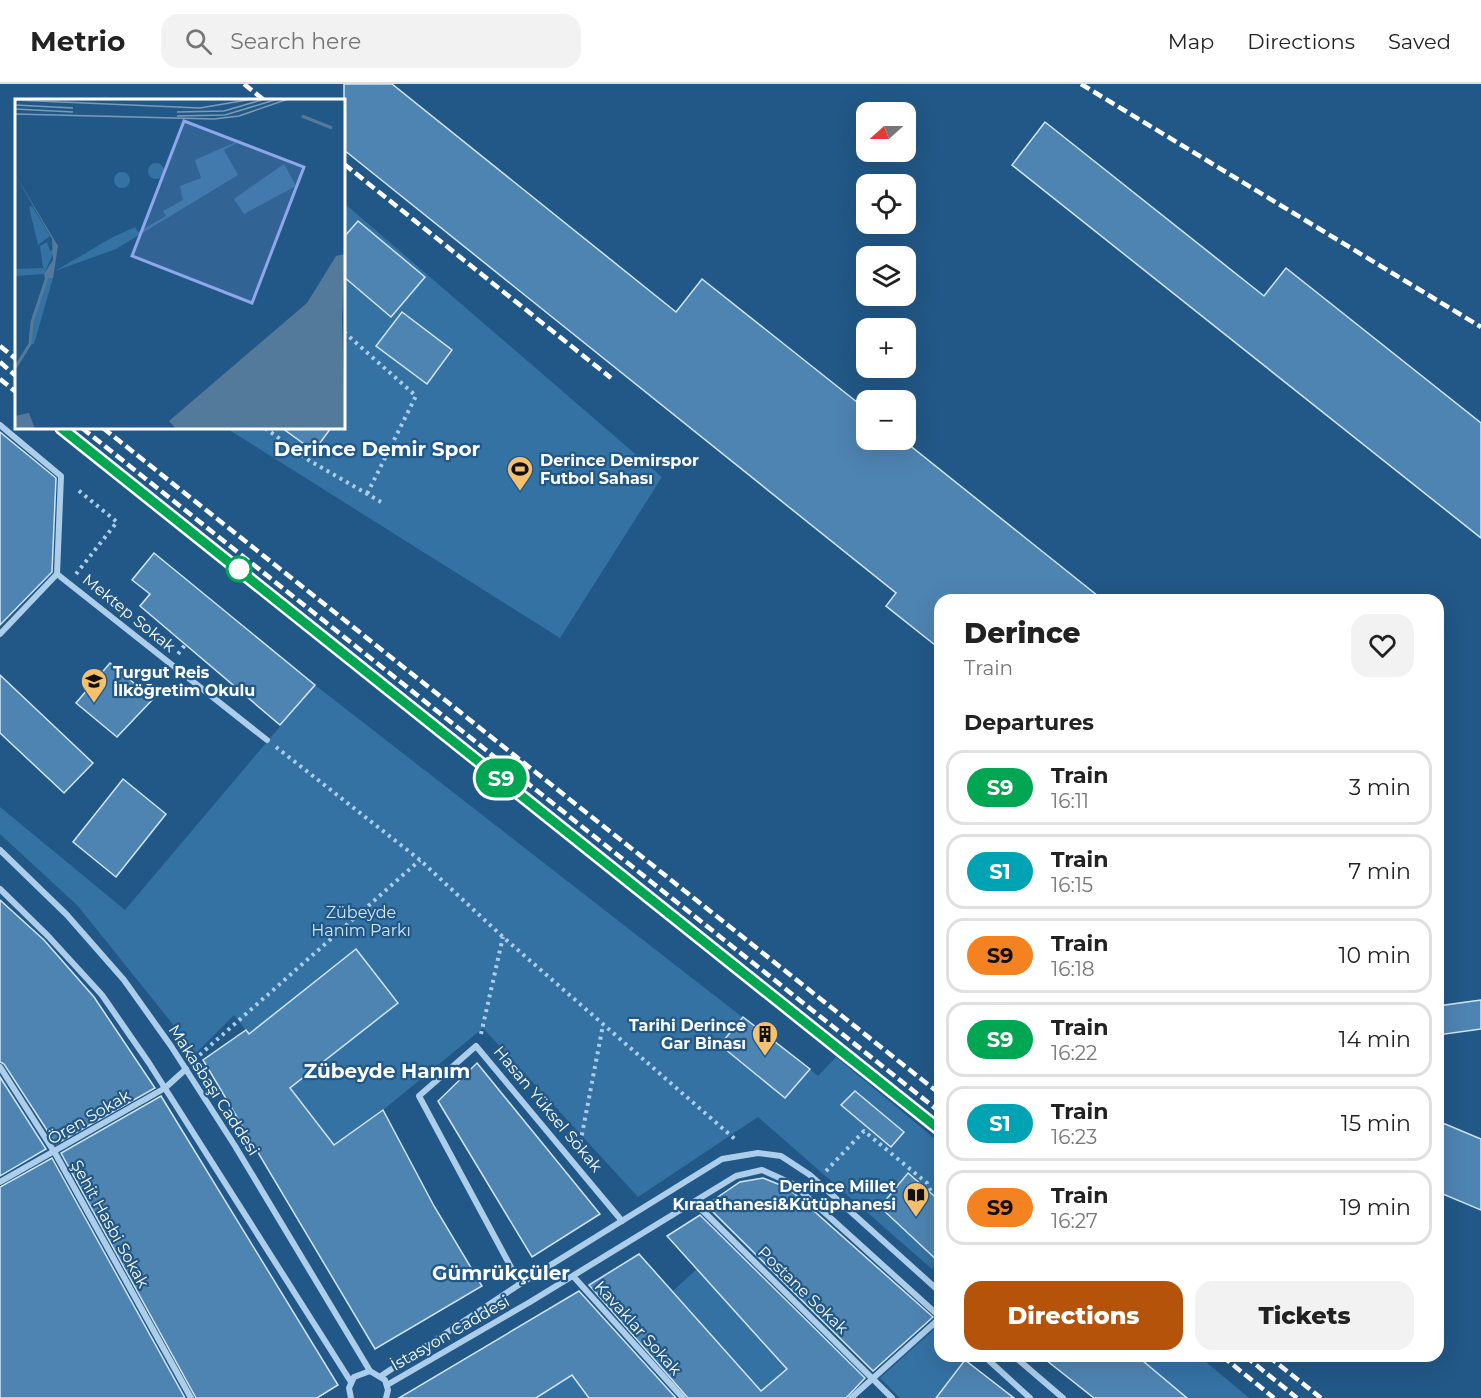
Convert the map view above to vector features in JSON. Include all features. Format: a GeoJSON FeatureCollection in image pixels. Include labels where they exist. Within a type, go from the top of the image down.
{"type":"FeatureCollection","features":[{"type":"Feature","properties":{"kind":"street","name":"Mektep Sokak"},"geometry":{"type":"LineString","coordinates":[[0,425],[62,476],[57,574],[0,634]]}},
{"type":"Feature","properties":{"kind":"street","name":"Mektep Sokak"},"geometry":{"type":"LineString","coordinates":[[57,574],[267,740]]}},
{"type":"Feature","properties":{"kind":"street","name":"Makasbaşı Caddesi"},"geometry":{"type":"LineString","coordinates":[[0,850],[67,915],[124,980],[186,1069],[370,1371]]}},
{"type":"Feature","properties":{"kind":"street"},"geometry":{"type":"LineString","coordinates":[[0,889],[48,936],[102,995],[165,1088],[351,1382],[350,1396],[342,1398]]}},
{"type":"Feature","properties":{"kind":"street","name":"Hasan Yüksel Sokak"},"geometry":{"type":"LineString","coordinates":[[520,1284],[419,1096],[476,1046],[576,1163],[622,1221]]}},
{"type":"Feature","properties":{"kind":"street","name":"Şehit Hasbi Sokak"},"geometry":{"type":"LineString","coordinates":[[0,1066],[55,1153],[191,1398]]}},
{"type":"Feature","properties":{"kind":"street","name":"Ören Sokak"},"geometry":{"type":"LineString","coordinates":[[0,1182],[55,1153],[165,1088],[186,1069]]}},
{"type":"Feature","properties":{"kind":"street","name":"İstasyon Caddesi"},"geometry":{"type":"LineString","coordinates":[[381,1376],[520,1284],[723,1159],[758,1153],[781,1156],[810,1175],[934,1287]]}},
{"type":"Feature","properties":{"kind":"street","name":"İstasyon Caddesi"},"geometry":{"type":"LineString","coordinates":[[387,1385],[573,1276],[736,1176],[762,1170],[793,1184],[934,1313]]}},
{"type":"Feature","properties":{"kind":"street","name":"Postane Sokak"},"geometry":{"type":"LineString","coordinates":[[694,1202],[892,1398]]}},
{"type":"Feature","properties":{"kind":"street","name":"Kavaklar Sokak"},"geometry":{"type":"LineString","coordinates":[[573,1276],[683,1398]]}},
{"type":"Feature","properties":{"kind":"street"},"geometry":{"type":"LineString","coordinates":[[851,1398],[934,1323]]}},
{"type":"Feature","properties":{"kind":"street"},"geometry":{"type":"LineString","coordinates":[[991,1362],[1030,1398]]}},
{"type":"Feature","properties":{"kind":"street"},"geometry":{"type":"LineString","coordinates":[[1021,1362],[1063,1398]]}},
{"type":"Feature","properties":{"kind":"street","name":"İstasyon Caddesi"},"geometry":{"type":"LineString","coordinates":[[351,1382],[359,1374],[370,1371],[381,1376],[387,1385],[387,1397]]}},
{"type":"Feature","properties":{"kind":"path"},"geometry":{"type":"LineString","coordinates":[[345,333],[416,396],[367,494]]}},
{"type":"Feature","properties":{"kind":"path"},"geometry":{"type":"LineString","coordinates":[[266,429],[310,461],[381,502]]}},
{"type":"Feature","properties":{"kind":"path"},"geometry":{"type":"LineString","coordinates":[[69,582],[117,522],[78,490]]}},
{"type":"Feature","properties":{"kind":"path"},"geometry":{"type":"LineString","coordinates":[[267,740],[420,860],[603,1025],[736,1140]]}},
{"type":"Feature","properties":{"kind":"path"},"geometry":{"type":"LineString","coordinates":[[186,1069],[420,860]]}},
{"type":"Feature","properties":{"kind":"path"},"geometry":{"type":"LineString","coordinates":[[476,1046],[483,1027],[503,936]]}},
{"type":"Feature","properties":{"kind":"path"},"geometry":{"type":"LineString","coordinates":[[576,1163],[603,1025]]}},
{"type":"Feature","properties":{"kind":"path"},"geometry":{"type":"LineString","coordinates":[[820,1177],[864,1131],[927,1183],[932,1194]]}},
{"type":"Feature","properties":{"kind":"green space"},"geometry":{"type":"Polygon","coordinates":[[[345,204],[662,477],[560,638],[228,429],[345,429],[345,204]]]}},
{"type":"Feature","properties":{"kind":"green space","name":"Zübeyde Hanım Parkı"},"geometry":{"type":"Polygon","coordinates":[[[315,685],[818,1076],[836,1057],[934,1138],[934,1266],[932,1269],[758,1117],[638,1197],[483,1028],[383,1110],[334,1145],[234,1015],[196,1053],[78,906],[0,834],[0,807],[125,910],[315,685]]]}},
{"type":"Feature","properties":{"kind":"green space"},"geometry":{"type":"Polygon","coordinates":[[[697,1269],[787,1369],[761,1391],[673,1291],[697,1269]]]}},
{"type":"Feature","properties":{"kind":"green space"},"geometry":{"type":"Polygon","coordinates":[[[934,1329],[934,1362],[966,1362],[936,1398],[900,1398],[880,1378],[934,1329]]]}},
{"type":"Feature","properties":{"kind":"green space"},"geometry":{"type":"Polygon","coordinates":[[[1144,1362],[1206,1362],[1249,1398],[1187,1398],[1144,1362]]]}},
{"type":"Feature","properties":{"kind":"green space"},"geometry":{"type":"Polygon","coordinates":[[[572,1375],[589,1398],[536,1398],[572,1375]]]}},
{"type":"Feature","properties":{"kind":"building"},"geometry":{"type":"Polygon","coordinates":[[[344,84],[392,84],[676,312],[702,279],[856,401],[856,450],[916,450],[1096,594],[934,594],[934,644],[886,606],[896,593],[345,151],[344,84]]]}},
{"type":"Feature","properties":{"kind":"building"},"geometry":{"type":"Polygon","coordinates":[[[1045,122],[1264,296],[1286,268],[1481,423],[1481,538],[1012,165],[1045,122]]]}},
{"type":"Feature","properties":{"kind":"building"},"geometry":{"type":"Polygon","coordinates":[[[358,221],[425,277],[391,317],[345,278],[345,236],[358,221]]]}},
{"type":"Feature","properties":{"kind":"building"},"geometry":{"type":"Polygon","coordinates":[[[402,312],[452,350],[427,384],[376,346],[402,312]]]}},
{"type":"Feature","properties":{"kind":"building"},"geometry":{"type":"Polygon","coordinates":[[[283,429],[330,429],[314,451],[283,429]]]}},
{"type":"Feature","properties":{"kind":"building"},"geometry":{"type":"Polygon","coordinates":[[[0,432],[56,478],[52,572],[0,625],[0,432]]]}},
{"type":"Feature","properties":{"kind":"building"},"geometry":{"type":"Polygon","coordinates":[[[154,553],[315,685],[280,725],[140,606],[150,594],[132,580],[154,553]]]}},
{"type":"Feature","properties":{"kind":"building"},"geometry":{"type":"Polygon","coordinates":[[[110,663],[153,699],[117,737],[76,703],[110,663]]]}},
{"type":"Feature","properties":{"kind":"building"},"geometry":{"type":"Polygon","coordinates":[[[0,675],[93,763],[64,793],[0,733],[0,675]]]}},
{"type":"Feature","properties":{"kind":"building"},"geometry":{"type":"Polygon","coordinates":[[[123,779],[166,814],[116,877],[73,842],[123,779]]]}},
{"type":"Feature","properties":{"kind":"building"},"geometry":{"type":"Polygon","coordinates":[[[0,900],[44,940],[94,997],[155,1088],[56,1144],[4,1064],[0,1062],[0,900]]]}},
{"type":"Feature","properties":{"kind":"building"},"geometry":{"type":"Polygon","coordinates":[[[356,949],[398,1003],[290,1088],[334,1145],[383,1110],[434,1206],[482,1286],[375,1349],[203,1060],[246,1030],[249,1034],[356,949]]]}},
{"type":"Feature","properties":{"kind":"building"},"geometry":{"type":"Polygon","coordinates":[[[1481,1000],[1481,1029],[1444,1034],[1444,1005],[1481,1000]]]}},
{"type":"Feature","properties":{"kind":"building","name":"Tarihi Derince Gar Binası"},"geometry":{"type":"Polygon","coordinates":[[[743,1017],[810,1069],[785,1098],[720,1045],[743,1017]]]}},
{"type":"Feature","properties":{"kind":"building"},"geometry":{"type":"Polygon","coordinates":[[[477,1063],[600,1214],[532,1257],[438,1101],[477,1063]]]}},
{"type":"Feature","properties":{"kind":"building"},"geometry":{"type":"Polygon","coordinates":[[[0,1077],[46,1149],[0,1176],[0,1077]]]}},
{"type":"Feature","properties":{"kind":"building"},"geometry":{"type":"Polygon","coordinates":[[[855,1091],[904,1132],[891,1147],[841,1105],[855,1091]]]}},
{"type":"Feature","properties":{"kind":"building"},"geometry":{"type":"Polygon","coordinates":[[[161,1096],[338,1385],[317,1398],[196,1398],[61,1153],[161,1096]]]}},
{"type":"Feature","properties":{"kind":"building"},"geometry":{"type":"Polygon","coordinates":[[[1444,1124],[1481,1139],[1481,1210],[1444,1195],[1444,1124]]]}},
{"type":"Feature","properties":{"kind":"building"},"geometry":{"type":"Polygon","coordinates":[[[52,1158],[185,1398],[0,1398],[0,1187],[52,1158]]]}},
{"type":"Feature","properties":{"kind":"building","name":"Derince Millet Kıraathanesi&Kütüphanesi"},"geometry":{"type":"Polygon","coordinates":[[[908,1173],[934,1196],[934,1257],[880,1207],[908,1173]]]}},
{"type":"Feature","properties":{"kind":"building"},"geometry":{"type":"Polygon","coordinates":[[[763,1178],[788,1188],[933,1317],[873,1371],[706,1205],[740,1182],[763,1178]]]}},
{"type":"Feature","properties":{"kind":"building"},"geometry":{"type":"Polygon","coordinates":[[[700,1215],[865,1378],[846,1398],[688,1398],[589,1285],[639,1254],[761,1391],[787,1369],[667,1236],[700,1215]]]}},
{"type":"Feature","properties":{"kind":"building"},"geometry":{"type":"Polygon","coordinates":[[[579,1291],[676,1398],[589,1398],[572,1375],[536,1398],[399,1398],[579,1291]]]}},
{"type":"Feature","properties":{"kind":"building"},"geometry":{"type":"Polygon","coordinates":[[[963,1362],[968,1362],[1014,1398],[936,1398],[963,1362]]]}},
{"type":"Feature","properties":{"kind":"building"},"geometry":{"type":"Polygon","coordinates":[[[1049,1362],[1144,1362],[1187,1398],[1094,1398],[1049,1362]]]}},
{"type":"Feature","properties":{"kind":"railway"},"geometry":{"type":"LineString","coordinates":[[244,84],[263,99]]}},
{"type":"Feature","properties":{"kind":"railway"},"geometry":{"type":"LineString","coordinates":[[1081,84],[1481,327]]}},
{"type":"Feature","properties":{"kind":"railway"},"geometry":{"type":"LineString","coordinates":[[345,165],[611,378]]}},
{"type":"Feature","properties":{"kind":"railway"},"geometry":{"type":"LineString","coordinates":[[0,346],[15,358]]}},
{"type":"Feature","properties":{"kind":"railway"},"geometry":{"type":"LineString","coordinates":[[0,362],[15,375]]}},
{"type":"Feature","properties":{"kind":"railway"},"geometry":{"type":"LineString","coordinates":[[0,379],[15,391]]}},
{"type":"Feature","properties":{"kind":"railway"},"geometry":{"type":"LineString","coordinates":[[62,429],[934,1125]]}},
{"type":"Feature","properties":{"kind":"railway"},"geometry":{"type":"LineString","coordinates":[[83,429],[934,1107]]}},
{"type":"Feature","properties":{"kind":"railway"},"geometry":{"type":"LineString","coordinates":[[104,429],[934,1089]]}},
{"type":"Feature","properties":{"kind":"railway"},"geometry":{"type":"LineString","coordinates":[[1229,1362],[1274,1398]]}},
{"type":"Feature","properties":{"kind":"railway"},"geometry":{"type":"LineString","coordinates":[[1252,1362],[1297,1398]]}},
{"type":"Feature","properties":{"kind":"railway"},"geometry":{"type":"LineString","coordinates":[[1276,1362],[1321,1398]]}},
{"type":"Feature","properties":{"kind":"train","name":"S9"},"geometry":{"type":"LineString","coordinates":[[62,429],[630,880],[934,1125]]}},
{"type":"Feature","properties":{"kind":"place","name":"Derince Demirspor Futbol Sahası"},"geometry":{"type":"Point","coordinates":[520,492]}},
{"type":"Feature","properties":{"kind":"place","name":"Turgut Reis İlköğretim Okulu"},"geometry":{"type":"Point","coordinates":[94,704]}},
{"type":"Feature","properties":{"kind":"place","name":"Tarihi Derince Gar Binası"},"geometry":{"type":"Point","coordinates":[765,1057]}},
{"type":"Feature","properties":{"kind":"place","name":"Derince Millet Kıraathanesi&Kütüphanesi"},"geometry":{"type":"Point","coordinates":[916,1218]}},
{"type":"Feature","properties":{"kind":"district","name":"Derince Demir Spor"},"geometry":{"type":"Point","coordinates":[377,449]}},
{"type":"Feature","properties":{"kind":"district","name":"Zübeyde Hanım"},"geometry":{"type":"Point","coordinates":[387,1071]}},
{"type":"Feature","properties":{"kind":"district","name":"Gümrükçüler"},"geometry":{"type":"Point","coordinates":[501,1273]}}]}
